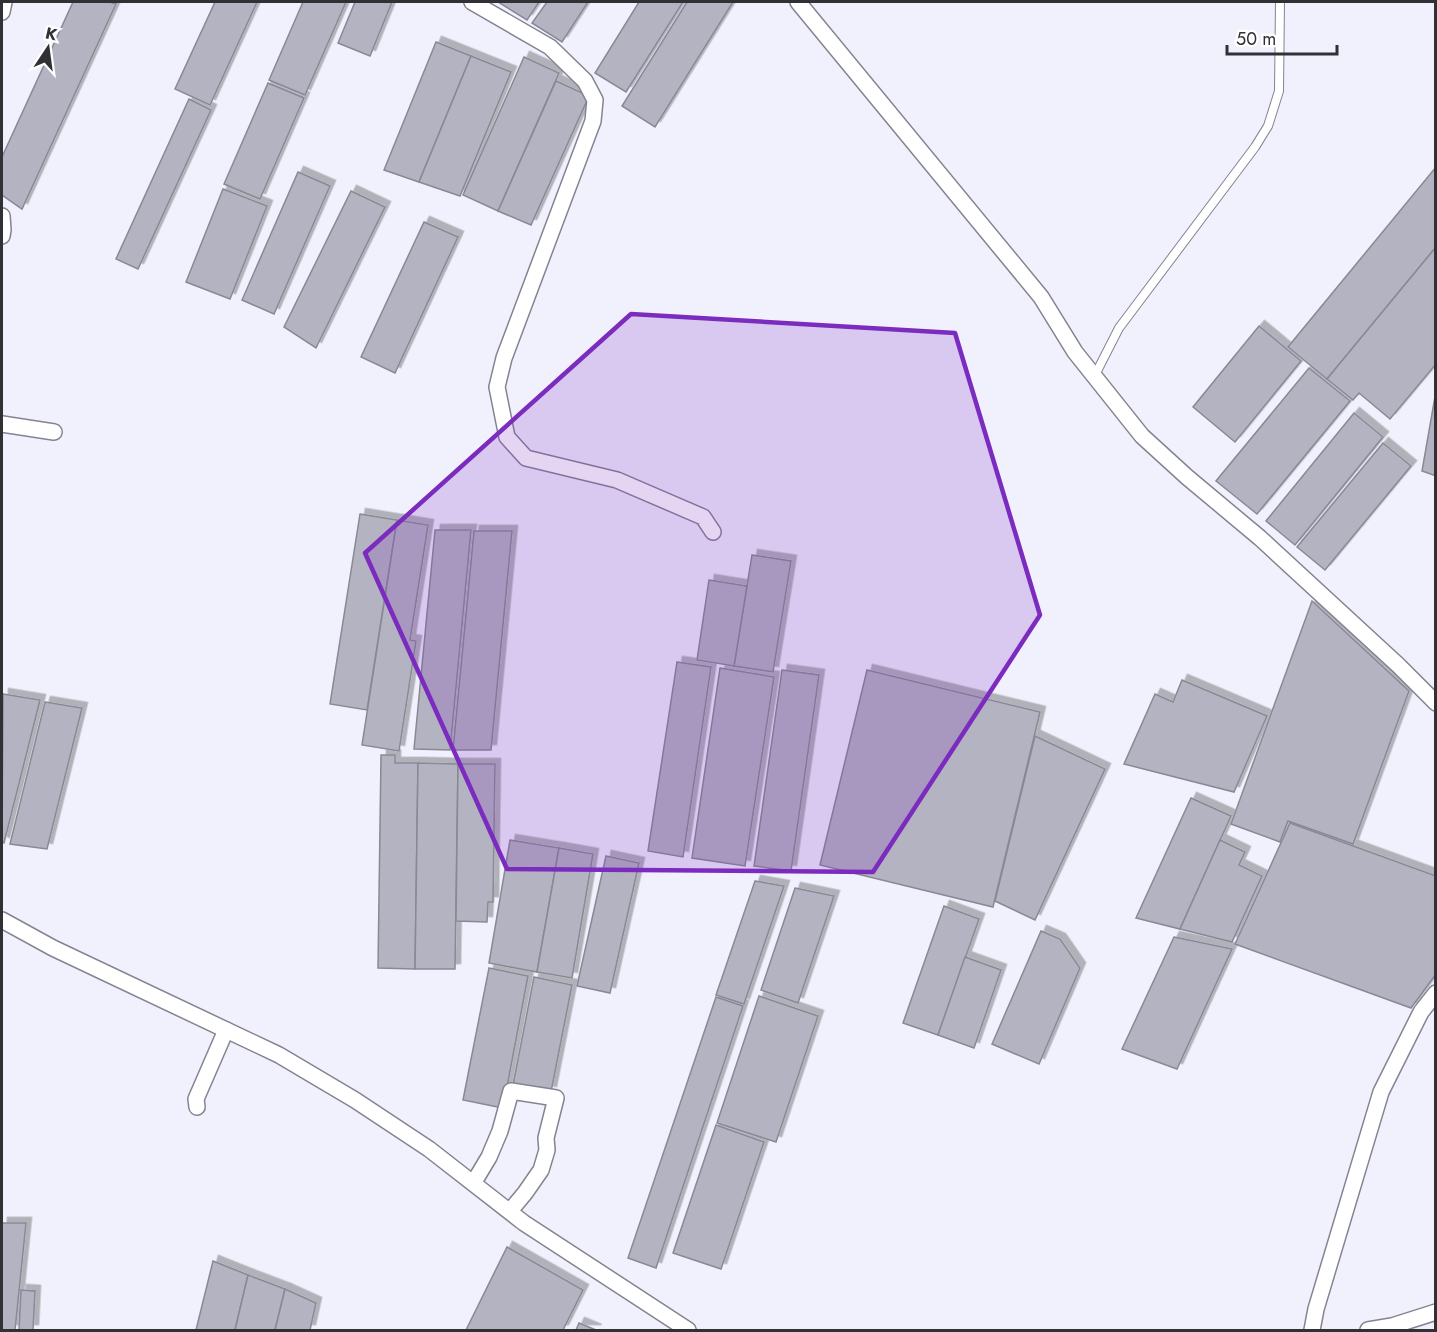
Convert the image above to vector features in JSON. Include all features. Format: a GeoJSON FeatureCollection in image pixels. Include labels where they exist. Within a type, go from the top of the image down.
{"type":"FeatureCollection","features":[{"type":"Feature","properties":{"kind":"street"},"geometry":{"type":"LineString","coordinates":[[2,12],[4,2]]}},
{"type":"Feature","properties":{"kind":"street"},"geometry":{"type":"LineString","coordinates":[[472,2],[550,47],[585,81],[595,100],[593,121],[504,358],[497,387],[507,436],[526,459],[617,480],[703,517],[712,532]]}},
{"type":"Feature","properties":{"kind":"street"},"geometry":{"type":"LineString","coordinates":[[798,2],[1041,297],[1075,352],[1142,436],[1186,477],[1260,538],[1436,703]]}},
{"type":"Feature","properties":{"kind":"street"},"geometry":{"type":"LineString","coordinates":[[2,216],[2,237]]}},
{"type":"Feature","properties":{"kind":"street"},"geometry":{"type":"LineString","coordinates":[[2,424],[54,432]]}},
{"type":"Feature","properties":{"kind":"street"},"geometry":{"type":"LineString","coordinates":[[2,920],[53,948],[279,1055],[356,1100],[429,1149],[525,1223],[688,1330]]}},
{"type":"Feature","properties":{"kind":"street"},"geometry":{"type":"LineString","coordinates":[[1312,1330],[1316,1309],[1381,1092],[1421,1012],[1436,993]]}},
{"type":"Feature","properties":{"kind":"street"},"geometry":{"type":"LineString","coordinates":[[197,1107],[196,1099],[226,1030]]}},
{"type":"Feature","properties":{"kind":"street"},"geometry":{"type":"LineString","coordinates":[[474,1182],[489,1157],[500,1131],[511,1090],[556,1098],[541,1170],[510,1211]]}},
{"type":"Feature","properties":{"kind":"street"},"geometry":{"type":"LineString","coordinates":[[1368,1330],[1392,1326],[1436,1312]]}},
{"type":"Feature","properties":{"kind":"lane"},"geometry":{"type":"LineString","coordinates":[[1094,377],[1119,328],[1255,147],[1268,126],[1279,91],[1280,2]]}},
{"type":"Feature","properties":{"kind":"highlighted area"},"geometry":{"type":"Polygon","coordinates":[[[631,314],[955,333],[1040,615],[873,872],[507,869],[365,553],[631,314]]]}},
{"type":"Feature","properties":{"kind":"building"},"geometry":{"type":"Polygon","coordinates":[[[73,2],[116,4],[22,209],[2,195],[2,157],[73,2]]]}},
{"type":"Feature","properties":{"kind":"building"},"geometry":{"type":"Polygon","coordinates":[[[215,2],[257,2],[210,105],[175,89],[215,2]]]}},
{"type":"Feature","properties":{"kind":"building"},"geometry":{"type":"Polygon","coordinates":[[[303,2],[346,2],[305,95],[269,80],[303,2]]]}},
{"type":"Feature","properties":{"kind":"building"},"geometry":{"type":"Polygon","coordinates":[[[355,2],[392,2],[370,56],[338,43],[355,2]]]}},
{"type":"Feature","properties":{"kind":"building"},"geometry":{"type":"Polygon","coordinates":[[[498,2],[539,2],[527,20],[498,2]]]}},
{"type":"Feature","properties":{"kind":"building"},"geometry":{"type":"Polygon","coordinates":[[[547,2],[588,2],[562,42],[532,23],[547,2]]]}},
{"type":"Feature","properties":{"kind":"building"},"geometry":{"type":"Polygon","coordinates":[[[639,2],[683,2],[626,92],[595,73],[639,2]]]}},
{"type":"Feature","properties":{"kind":"building"},"geometry":{"type":"Polygon","coordinates":[[[687,2],[733,2],[655,127],[622,106],[687,2]]]}},
{"type":"Feature","properties":{"kind":"building"},"geometry":{"type":"Polygon","coordinates":[[[436,42],[471,56],[419,182],[384,170],[436,42]]]}},
{"type":"Feature","properties":{"kind":"building"},"geometry":{"type":"Polygon","coordinates":[[[471,56],[511,72],[460,196],[419,182],[471,56]]]}},
{"type":"Feature","properties":{"kind":"building"},"geometry":{"type":"Polygon","coordinates":[[[524,57],[559,73],[498,211],[463,195],[524,57]]]}},
{"type":"Feature","properties":{"kind":"building"},"geometry":{"type":"Polygon","coordinates":[[[556,81],[589,96],[531,225],[498,211],[556,81]]]}},
{"type":"Feature","properties":{"kind":"building"},"geometry":{"type":"Polygon","coordinates":[[[268,83],[304,98],[260,199],[224,184],[268,83]]]}},
{"type":"Feature","properties":{"kind":"building"},"geometry":{"type":"Polygon","coordinates":[[[189,99],[211,110],[138,269],[116,259],[189,99]]]}},
{"type":"Feature","properties":{"kind":"building"},"geometry":{"type":"Polygon","coordinates":[[[1436,167],[1436,247],[1327,379],[1288,347],[1436,167]]]}},
{"type":"Feature","properties":{"kind":"building"},"geometry":{"type":"Polygon","coordinates":[[[298,172],[330,186],[274,314],[242,300],[298,172]]]}},
{"type":"Feature","properties":{"kind":"building"},"geometry":{"type":"Polygon","coordinates":[[[223,189],[267,206],[230,299],[186,282],[223,189]]]}},
{"type":"Feature","properties":{"kind":"building"},"geometry":{"type":"Polygon","coordinates":[[[351,191],[385,207],[316,348],[284,327],[351,191]]]}},
{"type":"Feature","properties":{"kind":"building"},"geometry":{"type":"Polygon","coordinates":[[[424,222],[458,237],[395,373],[361,357],[424,222]]]}},
{"type":"Feature","properties":{"kind":"building"},"geometry":{"type":"Polygon","coordinates":[[[1436,247],[1436,364],[1390,419],[1359,393],[1353,400],[1327,379],[1436,247]]]}},
{"type":"Feature","properties":{"kind":"building"},"geometry":{"type":"Polygon","coordinates":[[[1259,326],[1301,361],[1235,442],[1193,407],[1259,326]]]}},
{"type":"Feature","properties":{"kind":"building"},"geometry":{"type":"Polygon","coordinates":[[[1309,368],[1350,401],[1257,514],[1216,481],[1309,368]]]}},
{"type":"Feature","properties":{"kind":"building"},"geometry":{"type":"Polygon","coordinates":[[[1436,391],[1436,476],[1422,471],[1436,391]]]}},
{"type":"Feature","properties":{"kind":"building"},"geometry":{"type":"Polygon","coordinates":[[[1354,413],[1383,437],[1295,545],[1266,521],[1354,413]]]}},
{"type":"Feature","properties":{"kind":"building"},"geometry":{"type":"Polygon","coordinates":[[[1383,443],[1411,466],[1325,570],[1297,547],[1383,443]]]}},
{"type":"Feature","properties":{"kind":"building"},"geometry":{"type":"Polygon","coordinates":[[[360,514],[397,520],[367,710],[330,704],[360,514]]]}},
{"type":"Feature","properties":{"kind":"building"},"geometry":{"type":"Polygon","coordinates":[[[397,520],[428,525],[410,640],[416,641],[399,751],[362,745],[397,520]]]}},
{"type":"Feature","properties":{"kind":"building"},"geometry":{"type":"Polygon","coordinates":[[[435,530],[471,530],[450,750],[414,749],[435,530]]]}},
{"type":"Feature","properties":{"kind":"building"},"geometry":{"type":"Polygon","coordinates":[[[474,531],[512,531],[491,750],[453,750],[474,531]]]}},
{"type":"Feature","properties":{"kind":"building"},"geometry":{"type":"Polygon","coordinates":[[[752,555],[791,561],[773,672],[734,666],[752,555]]]}},
{"type":"Feature","properties":{"kind":"building"},"geometry":{"type":"Polygon","coordinates":[[[709,580],[747,586],[734,666],[697,660],[709,580]]]}},
{"type":"Feature","properties":{"kind":"building"},"geometry":{"type":"Polygon","coordinates":[[[1312,601],[1409,691],[1353,844],[1288,821],[1280,842],[1231,824],[1312,601]]]}},
{"type":"Feature","properties":{"kind":"building"},"geometry":{"type":"Polygon","coordinates":[[[677,662],[711,667],[683,857],[648,851],[677,662]]]}},
{"type":"Feature","properties":{"kind":"building"},"geometry":{"type":"Polygon","coordinates":[[[720,668],[774,677],[745,866],[692,858],[720,668]]]}},
{"type":"Feature","properties":{"kind":"building"},"geometry":{"type":"Polygon","coordinates":[[[782,670],[819,675],[791,871],[754,866],[782,670]]]}},
{"type":"Feature","properties":{"kind":"building"},"geometry":{"type":"Polygon","coordinates":[[[867,670],[1040,712],[993,907],[820,865],[867,670]]]}},
{"type":"Feature","properties":{"kind":"building"},"geometry":{"type":"Polygon","coordinates":[[[1182,680],[1267,716],[1234,792],[1124,764],[1155,694],[1173,702],[1182,680]]]}},
{"type":"Feature","properties":{"kind":"building"},"geometry":{"type":"Polygon","coordinates":[[[3,694],[40,700],[4,843],[2,842],[3,694]]]}},
{"type":"Feature","properties":{"kind":"building"},"geometry":{"type":"Polygon","coordinates":[[[45,702],[82,708],[47,849],[10,844],[45,702]]]}},
{"type":"Feature","properties":{"kind":"building"},"geometry":{"type":"Polygon","coordinates":[[[1035,736],[1105,769],[1035,920],[995,901],[1035,736]]]}},
{"type":"Feature","properties":{"kind":"building"},"geometry":{"type":"Polygon","coordinates":[[[381,755],[395,755],[395,763],[418,763],[415,969],[378,968],[381,755]]]}},
{"type":"Feature","properties":{"kind":"building"},"geometry":{"type":"Polygon","coordinates":[[[418,763],[458,764],[455,969],[415,969],[418,763]]]}},
{"type":"Feature","properties":{"kind":"building"},"geometry":{"type":"Polygon","coordinates":[[[458,764],[495,764],[493,902],[488,902],[487,922],[456,921],[458,764]]]}},
{"type":"Feature","properties":{"kind":"building"},"geometry":{"type":"Polygon","coordinates":[[[1191,798],[1231,816],[1180,929],[1136,918],[1191,798]]]}},
{"type":"Feature","properties":{"kind":"building"},"geometry":{"type":"Polygon","coordinates":[[[1290,823],[1436,876],[1436,974],[1411,1008],[1235,944],[1290,823]]]}},
{"type":"Feature","properties":{"kind":"building"},"geometry":{"type":"Polygon","coordinates":[[[510,840],[559,848],[537,972],[489,963],[510,840]]]}},
{"type":"Feature","properties":{"kind":"building"},"geometry":{"type":"Polygon","coordinates":[[[1220,840],[1245,852],[1239,865],[1262,876],[1232,942],[1180,929],[1220,840]]]}},
{"type":"Feature","properties":{"kind":"building"},"geometry":{"type":"Polygon","coordinates":[[[559,848],[593,854],[572,978],[537,972],[559,848]]]}},
{"type":"Feature","properties":{"kind":"building"},"geometry":{"type":"Polygon","coordinates":[[[606,856],[639,863],[610,993],[577,986],[606,856]]]}},
{"type":"Feature","properties":{"kind":"building"},"geometry":{"type":"Polygon","coordinates":[[[755,881],[784,886],[744,1004],[716,995],[755,881]]]}},
{"type":"Feature","properties":{"kind":"building"},"geometry":{"type":"Polygon","coordinates":[[[795,888],[834,896],[798,1003],[761,990],[795,888]]]}},
{"type":"Feature","properties":{"kind":"building"},"geometry":{"type":"Polygon","coordinates":[[[944,906],[979,919],[938,1035],[903,1023],[944,906]]]}},
{"type":"Feature","properties":{"kind":"building"},"geometry":{"type":"Polygon","coordinates":[[[1041,931],[1060,939],[1080,968],[1039,1064],[992,1044],[1041,931]]]}},
{"type":"Feature","properties":{"kind":"building"},"geometry":{"type":"Polygon","coordinates":[[[1174,937],[1232,949],[1177,1069],[1122,1049],[1174,937]]]}},
{"type":"Feature","properties":{"kind":"building"},"geometry":{"type":"Polygon","coordinates":[[[965,957],[1001,970],[974,1048],[938,1035],[965,957]]]}},
{"type":"Feature","properties":{"kind":"building"},"geometry":{"type":"Polygon","coordinates":[[[489,968],[528,976],[503,1108],[463,1100],[489,968]]]}},
{"type":"Feature","properties":{"kind":"building"},"geometry":{"type":"Polygon","coordinates":[[[534,977],[572,985],[551,1092],[513,1085],[534,977]]]}},
{"type":"Feature","properties":{"kind":"building"},"geometry":{"type":"Polygon","coordinates":[[[759,996],[818,1016],[776,1142],[717,1123],[759,996]]]}},
{"type":"Feature","properties":{"kind":"building"},"geometry":{"type":"Polygon","coordinates":[[[716,997],[743,1006],[656,1268],[628,1258],[716,997]]]}},
{"type":"Feature","properties":{"kind":"building"},"geometry":{"type":"Polygon","coordinates":[[[716,1125],[764,1142],[721,1269],[673,1253],[716,1125]]]}},
{"type":"Feature","properties":{"kind":"building"},"geometry":{"type":"Polygon","coordinates":[[[2,1223],[26,1223],[15,1330],[2,1330],[2,1223]]]}},
{"type":"Feature","properties":{"kind":"building"},"geometry":{"type":"Polygon","coordinates":[[[507,1247],[583,1290],[563,1330],[466,1330],[507,1247]]]}},
{"type":"Feature","properties":{"kind":"building"},"geometry":{"type":"Polygon","coordinates":[[[213,1261],[248,1275],[235,1330],[196,1330],[213,1261]]]}},
{"type":"Feature","properties":{"kind":"building"},"geometry":{"type":"Polygon","coordinates":[[[248,1275],[285,1289],[275,1330],[235,1330],[248,1275]]]}},
{"type":"Feature","properties":{"kind":"building"},"geometry":{"type":"Polygon","coordinates":[[[285,1289],[316,1303],[310,1330],[275,1330],[285,1289]]]}},
{"type":"Feature","properties":{"kind":"building"},"geometry":{"type":"Polygon","coordinates":[[[21,1290],[35,1291],[33,1330],[19,1330],[21,1290]]]}},
{"type":"Feature","properties":{"kind":"building"},"geometry":{"type":"Polygon","coordinates":[[[579,1323],[596,1330],[576,1330],[579,1323]]]}}]}
